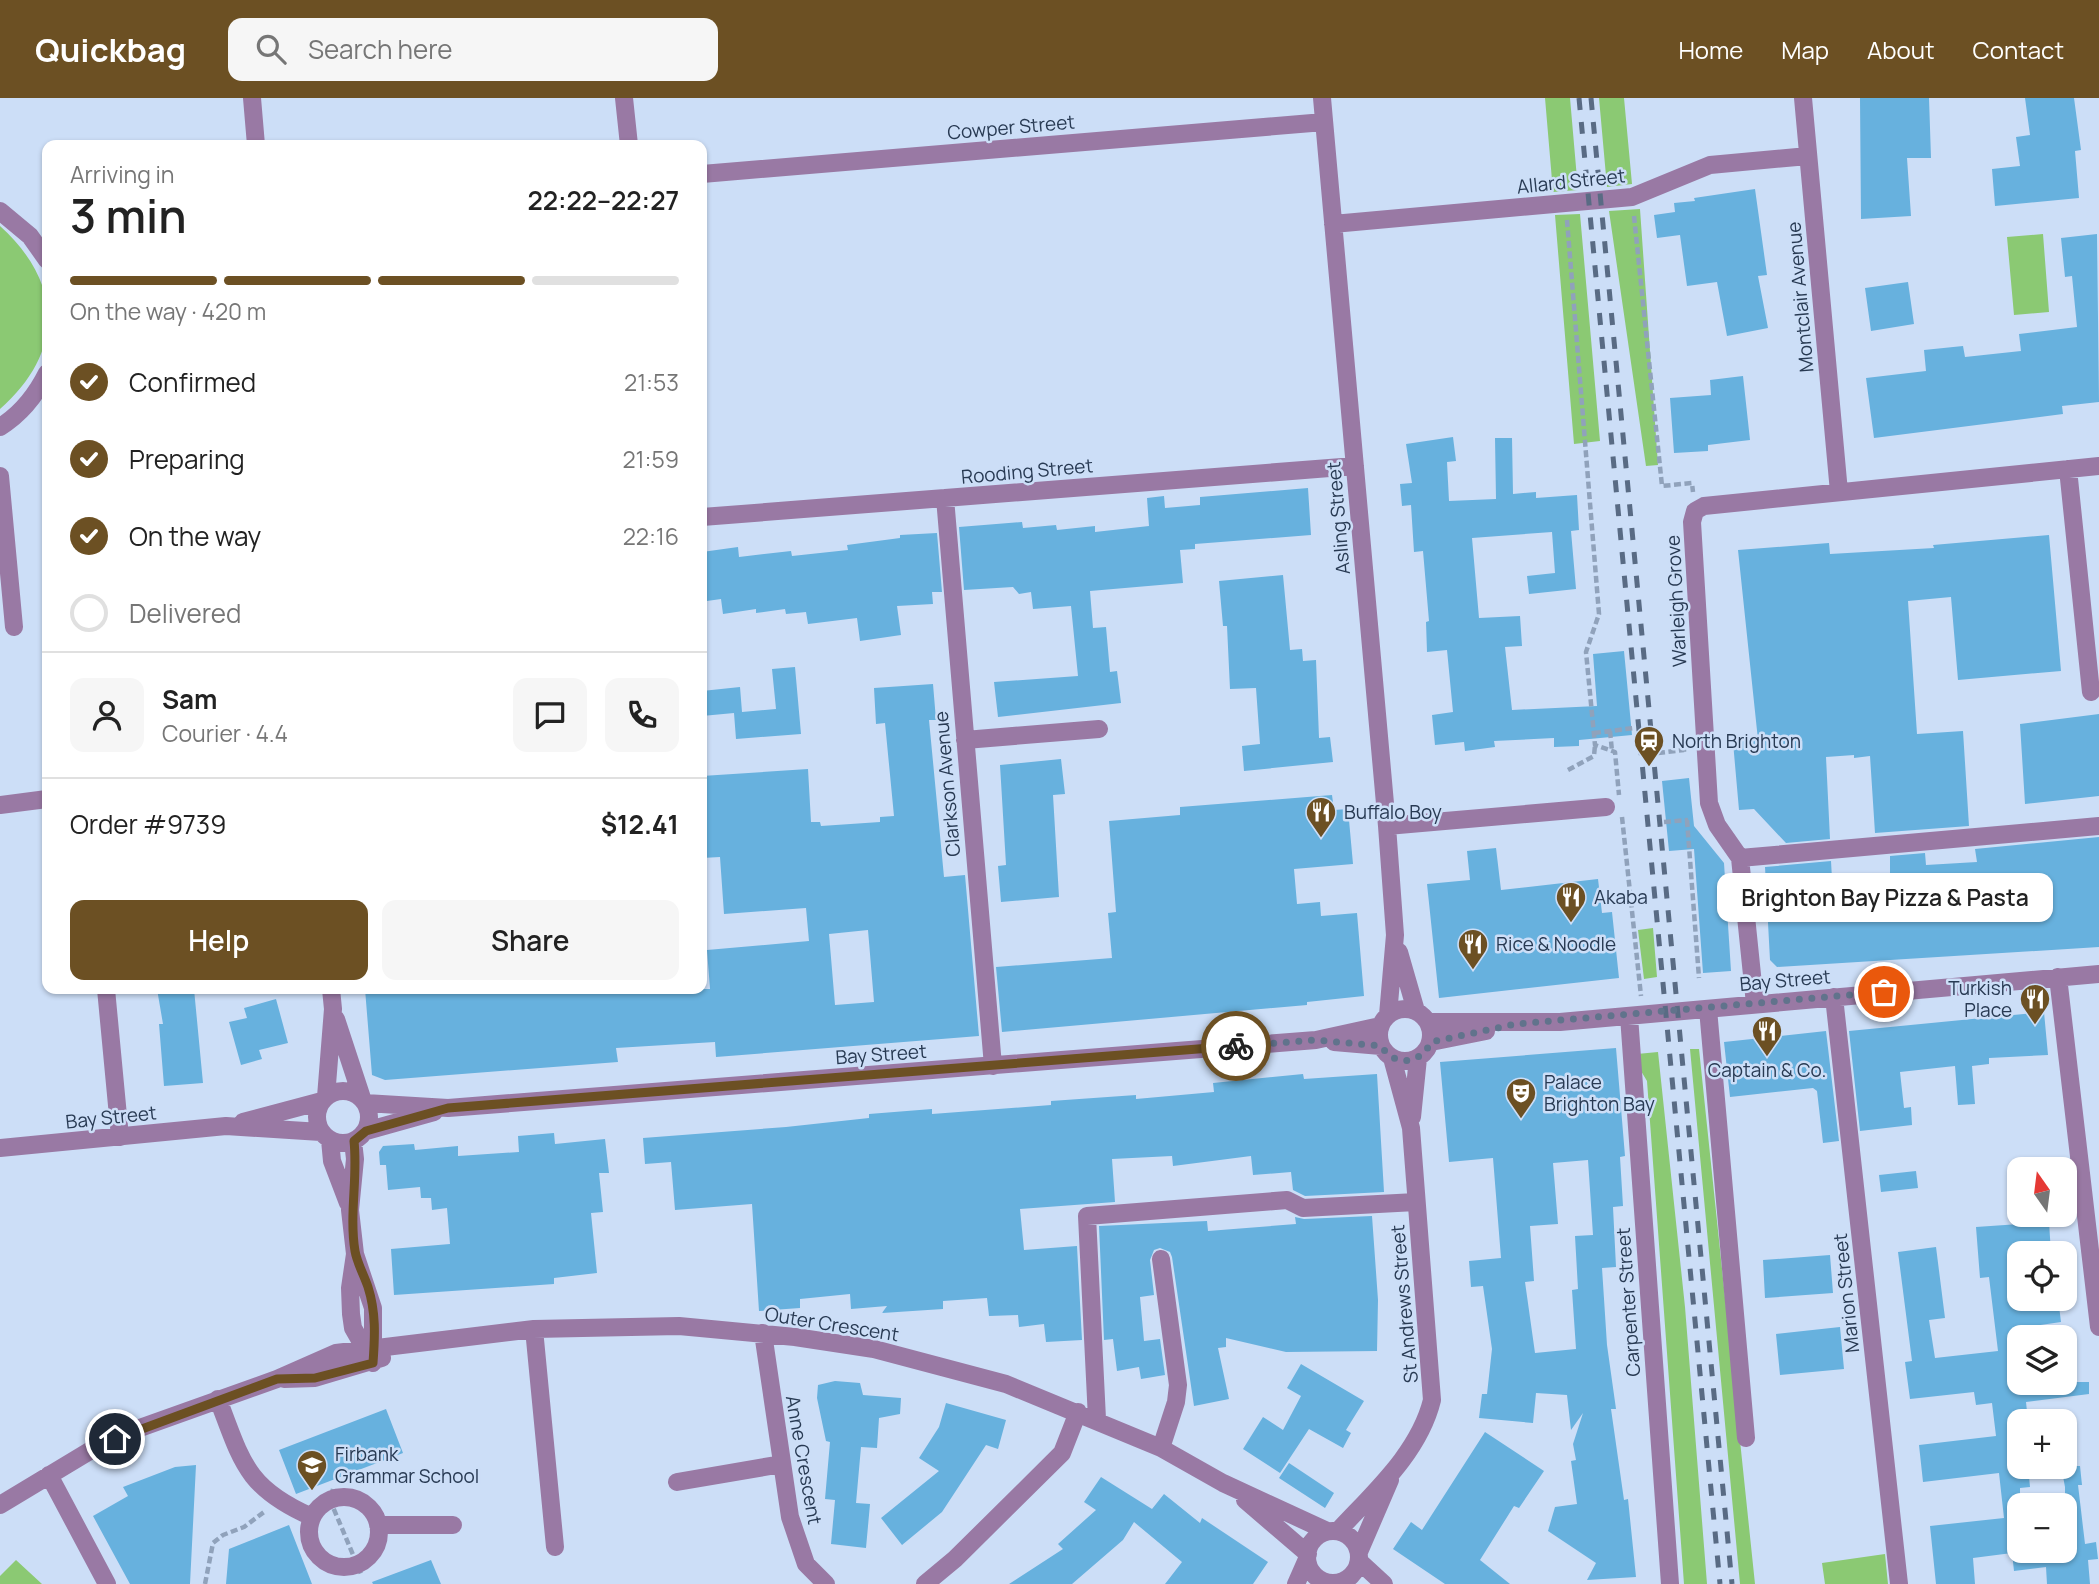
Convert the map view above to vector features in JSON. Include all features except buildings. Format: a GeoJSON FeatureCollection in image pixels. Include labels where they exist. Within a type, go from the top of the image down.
{"type":"FeatureCollection","features":[{"type":"Feature","properties":{"kind":"street"},"geometry":{"type":"LineString","coordinates":[[252,98],[256,140]]}},
{"type":"Feature","properties":{"kind":"street"},"geometry":{"type":"LineString","coordinates":[[624,98],[628,140]]}},
{"type":"Feature","properties":{"kind":"street","name":"Asling Street"},"geometry":{"type":"LineString","coordinates":[[1322,98],[1395,935],[1384,1021]]}},
{"type":"Feature","properties":{"kind":"street","name":"Montclair Avenue"},"geometry":{"type":"LineString","coordinates":[[1803,98],[1839,492]]}},
{"type":"Feature","properties":{"kind":"street","name":"Cowper Street"},"geometry":{"type":"LineString","coordinates":[[707,174],[1324,122]]}},
{"type":"Feature","properties":{"kind":"street","name":"Allard Street"},"geometry":{"type":"LineString","coordinates":[[1333,224],[1632,197],[1710,165],[1808,156]]}},
{"type":"Feature","properties":{"kind":"street"},"geometry":{"type":"LineString","coordinates":[[0,211],[30,236],[42,253]]}},
{"type":"Feature","properties":{"kind":"street"},"geometry":{"type":"LineString","coordinates":[[0,427],[30,401],[42,381]]}},
{"type":"Feature","properties":{"kind":"street","name":"Rooding Street"},"geometry":{"type":"LineString","coordinates":[[707,517],[1355,466]]}},
{"type":"Feature","properties":{"kind":"street","name":"Warleigh Grove"},"geometry":{"type":"LineString","coordinates":[[1755,1004],[1740,858],[1717,825],[1709,803],[1692,523],[1695,510],[1704,506],[2099,466]]}},
{"type":"Feature","properties":{"kind":"street"},"geometry":{"type":"LineString","coordinates":[[2068,469],[2091,692]]}},
{"type":"Feature","properties":{"kind":"street"},"geometry":{"type":"LineString","coordinates":[[0,476],[14,627]]}},
{"type":"Feature","properties":{"kind":"street","name":"Clarkson Avenue"},"geometry":{"type":"LineString","coordinates":[[945,498],[993,1066]]}},
{"type":"Feature","properties":{"kind":"street"},"geometry":{"type":"LineString","coordinates":[[965,740],[1099,729]]}},
{"type":"Feature","properties":{"kind":"street"},"geometry":{"type":"LineString","coordinates":[[0,805],[42,800]]}},
{"type":"Feature","properties":{"kind":"street"},"geometry":{"type":"LineString","coordinates":[[1387,826],[1606,807]]}},
{"type":"Feature","properties":{"kind":"street"},"geometry":{"type":"LineString","coordinates":[[1740,858],[1760,853],[2099,825]]}},
{"type":"Feature","properties":{"kind":"street","name":"Asling Street"},"geometry":{"type":"LineString","coordinates":[[1395,935],[1422,1016]]}},
{"type":"Feature","properties":{"kind":"street","name":"Bay Street"},"geometry":{"type":"LineString","coordinates":[[1431,1042],[1516,1024],[2099,974]]}},
{"type":"Feature","properties":{"kind":"street"},"geometry":{"type":"LineString","coordinates":[[2058,977],[2099,1327]]}},
{"type":"Feature","properties":{"kind":"street"},"geometry":{"type":"LineString","coordinates":[[106,994],[120,1137]]}},
{"type":"Feature","properties":{"kind":"street"},"geometry":{"type":"LineString","coordinates":[[332,994],[333,1009],[324,1099],[316,1117],[351,1210]]}},
{"type":"Feature","properties":{"kind":"street","name":"Marion Street"},"geometry":{"type":"LineString","coordinates":[[1834,997],[1899,1584]]}},
{"type":"Feature","properties":{"kind":"street"},"geometry":{"type":"LineString","coordinates":[[333,1009],[370,1117],[360,1136],[355,1159],[351,1210],[355,1254],[373,1308],[370,1351]]}},
{"type":"Feature","properties":{"kind":"street"},"geometry":{"type":"LineString","coordinates":[[1401,1009],[1422,1016],[1431,1042],[1418,1058],[1401,1061],[1387,1052],[1384,1021],[1401,1009]]}},
{"type":"Feature","properties":{"kind":"street"},"geometry":{"type":"LineString","coordinates":[[1708,1009],[1727,1199],[1746,1437]]}},
{"type":"Feature","properties":{"kind":"street","name":"Carpenter Street"},"geometry":{"type":"LineString","coordinates":[[1636,1015],[1670,1584]]}},
{"type":"Feature","properties":{"kind":"street","name":"Bay Street"},"geometry":{"type":"LineString","coordinates":[[1422,1016],[1516,1024]]}},
{"type":"Feature","properties":{"kind":"street","name":"Bay Street"},"geometry":{"type":"LineString","coordinates":[[364,1101],[448,1108],[993,1066],[1316,1040],[1384,1021]]}},
{"type":"Feature","properties":{"kind":"street","name":"Bay Street"},"geometry":{"type":"LineString","coordinates":[[1316,1040],[1387,1052]]}},
{"type":"Feature","properties":{"kind":"street","name":"St Andrews Street"},"geometry":{"type":"LineString","coordinates":[[1387,1052],[1410,1128]]}},
{"type":"Feature","properties":{"kind":"street","name":"St Andrews Street"},"geometry":{"type":"LineString","coordinates":[[1359,1557],[1396,1468],[1427,1417],[1432,1400],[1410,1128],[1418,1058]]}},
{"type":"Feature","properties":{"kind":"street"},"geometry":{"type":"LineString","coordinates":[[324,1099],[348,1091],[364,1101]]}},
{"type":"Feature","properties":{"kind":"street","name":"Bay Street"},"geometry":{"type":"LineString","coordinates":[[0,1148],[226,1126],[324,1099]]}},
{"type":"Feature","properties":{"kind":"street","name":"Bay Street"},"geometry":{"type":"LineString","coordinates":[[360,1136],[448,1108]]}},
{"type":"Feature","properties":{"kind":"street","name":"Bay Street"},"geometry":{"type":"LineString","coordinates":[[226,1126],[325,1136]]}},
{"type":"Feature","properties":{"kind":"street"},"geometry":{"type":"LineString","coordinates":[[325,1136],[338,1143],[360,1136]]}},
{"type":"Feature","properties":{"kind":"street"},"geometry":{"type":"LineString","coordinates":[[1097,1419],[1087,1216],[1287,1199],[1303,1208],[1416,1202]]}},
{"type":"Feature","properties":{"kind":"street"},"geometry":{"type":"LineString","coordinates":[[1161,1259],[1178,1385],[1176,1402],[1161,1448]]}},
{"type":"Feature","properties":{"kind":"street","name":"Outer Crescent"},"geometry":{"type":"LineString","coordinates":[[0,1504],[137,1429],[277,1379],[315,1378],[370,1351],[534,1329],[666,1326],[763,1333],[874,1349],[941,1364],[1006,1384],[1097,1419],[1161,1448],[1223,1483],[1333,1531]]}},
{"type":"Feature","properties":{"kind":"street"},"geometry":{"type":"LineString","coordinates":[[534,1329],[555,1547]]}},
{"type":"Feature","properties":{"kind":"street","name":"Anne Crescent"},"geometry":{"type":"LineString","coordinates":[[763,1333],[782,1464],[798,1546],[806,1564],[826,1584]]}},
{"type":"Feature","properties":{"kind":"street"},"geometry":{"type":"LineString","coordinates":[[218,1399],[244,1467],[280,1503],[312,1517]]}},
{"type":"Feature","properties":{"kind":"street"},"geometry":{"type":"LineString","coordinates":[[925,1584],[955,1559],[1062,1453],[1078,1412]]}},
{"type":"Feature","properties":{"kind":"street"},"geometry":{"type":"LineString","coordinates":[[677,1482],[782,1464]]}},
{"type":"Feature","properties":{"kind":"street","name":"St Andrews Street"},"geometry":{"type":"LineString","coordinates":[[1333,1531],[1396,1468]]}},
{"type":"Feature","properties":{"kind":"street"},"geometry":{"type":"LineString","coordinates":[[49,1475],[107,1584]]}},
{"type":"Feature","properties":{"kind":"street","name":"Outer Crescent"},"geometry":{"type":"LineString","coordinates":[[1223,1483],[1284,1531],[1307,1556]]}},
{"type":"Feature","properties":{"kind":"street"},"geometry":{"type":"LineString","coordinates":[[331,1494],[360,1500],[375,1515],[378,1525],[377,1545],[359,1571],[332,1565],[322,1559],[310,1540],[312,1517],[331,1494]]}},
{"type":"Feature","properties":{"kind":"street"},"geometry":{"type":"LineString","coordinates":[[378,1525],[453,1525]]}},
{"type":"Feature","properties":{"kind":"street"},"geometry":{"type":"LineString","coordinates":[[1296,1584],[1314,1539],[1333,1531],[1352,1539],[1359,1557],[1384,1584]]}},
{"type":"Feature","properties":{"kind":"street"},"geometry":{"type":"LineString","coordinates":[[1307,1556],[1318,1578],[1336,1583],[1352,1575],[1359,1557]]}},
{"type":"Feature","properties":{"kind":"path"},"geometry":{"type":"LineString","coordinates":[[1632,197],[1662,486],[1692,483],[1695,510]]}},
{"type":"Feature","properties":{"kind":"path"},"geometry":{"type":"LineString","coordinates":[[1558,204],[1599,614],[1586,652],[1594,756],[1568,770]]}},
{"type":"Feature","properties":{"kind":"path"},"geometry":{"type":"LineString","coordinates":[[1594,733],[1634,728]]}},
{"type":"Feature","properties":{"kind":"path"},"geometry":{"type":"LineString","coordinates":[[1610,731],[1612,751]]}},
{"type":"Feature","properties":{"kind":"path"},"geometry":{"type":"LineString","coordinates":[[1595,745],[1615,752],[1636,1015]]}},
{"type":"Feature","properties":{"kind":"path"},"geometry":{"type":"LineString","coordinates":[[1658,753],[1684,750]]}},
{"type":"Feature","properties":{"kind":"path"},"geometry":{"type":"LineString","coordinates":[[1664,822],[1696,819]]}},
{"type":"Feature","properties":{"kind":"path"},"geometry":{"type":"LineString","coordinates":[[1687,820],[1699,978]]}},
{"type":"Feature","properties":{"kind":"path"},"geometry":{"type":"LineString","coordinates":[[331,1494],[359,1571]]}},
{"type":"Feature","properties":{"kind":"path"},"geometry":{"type":"LineString","coordinates":[[205,1584],[213,1543],[223,1535],[244,1527],[280,1503]]}},
{"type":"Feature","properties":{"kind":"green space"},"geometry":{"type":"Polygon","coordinates":[[[1545,98],[1570,98],[1578,190],[1553,192],[1545,98]]]}},
{"type":"Feature","properties":{"kind":"green space"},"geometry":{"type":"Polygon","coordinates":[[[1599,98],[1624,98],[1632,184],[1607,187],[1599,98]]]}},
{"type":"Feature","properties":{"kind":"green space"},"geometry":{"type":"Polygon","coordinates":[[[1640,209],[1658,465],[1646,466],[1609,211],[1640,209]]]}},
{"type":"Feature","properties":{"kind":"green space"},"geometry":{"type":"Polygon","coordinates":[[[1580,214],[1600,441],[1574,444],[1555,215],[1580,214]]]}},
{"type":"Feature","properties":{"kind":"green space"},"geometry":{"type":"Polygon","coordinates":[[[0,226],[21,248],[36,271],[42,286],[42,349],[36,364],[21,387],[0,409],[0,226]]]}},
{"type":"Feature","properties":{"kind":"green space"},"geometry":{"type":"Polygon","coordinates":[[[2043,234],[2049,312],[2014,315],[2007,237],[2043,234]]]}},
{"type":"Feature","properties":{"kind":"green space"},"geometry":{"type":"Polygon","coordinates":[[[1653,928],[1657,977],[1644,979],[1638,930],[1653,928]]]}},
{"type":"Feature","properties":{"kind":"green space"},"geometry":{"type":"Polygon","coordinates":[[[1690,1049],[1699,1049],[1755,1584],[1740,1584],[1690,1049]]]}},
{"type":"Feature","properties":{"kind":"green space"},"geometry":{"type":"Polygon","coordinates":[[[1658,1052],[1685,1307],[1707,1584],[1684,1584],[1647,1081],[1638,1066],[1637,1054],[1658,1052]]]}},
{"type":"Feature","properties":{"kind":"green space"},"geometry":{"type":"Polygon","coordinates":[[[1885,1554],[1888,1584],[1825,1584],[1822,1563],[1885,1554]]]}},
{"type":"Feature","properties":{"kind":"green space"},"geometry":{"type":"Polygon","coordinates":[[[16,1560],[42,1584],[0,1584],[0,1576],[16,1560]]]}},
{"type":"Feature","properties":{"kind":"railway"},"geometry":{"type":"LineString","coordinates":[[1579,98],[1720,1584]]}},
{"type":"Feature","properties":{"kind":"railway"},"geometry":{"type":"LineString","coordinates":[[1591,98],[1732,1584]]}},
{"type":"Feature","properties":{"kind":"way so far"},"geometry":{"type":"LineString","coordinates":[[1236,1046],[1316,1040],[1381,1046],[1392,1058],[1410,1061],[1424,1054],[1431,1042],[1516,1024],[1884,992]]}},
{"type":"Feature","properties":{"kind":"place","name":"North Brighton"},"geometry":{"type":"Point","coordinates":[1649,768]}},
{"type":"Feature","properties":{"kind":"place","name":"Buffalo Boy"},"geometry":{"type":"Point","coordinates":[1321,839]}},
{"type":"Feature","properties":{"kind":"place","name":"Akaba"},"geometry":{"type":"Point","coordinates":[1571,924]}},
{"type":"Feature","properties":{"kind":"place","name":"Rice & Noodle"},"geometry":{"type":"Point","coordinates":[1473,971]}},
{"type":"Feature","properties":{"kind":"place","name":"Brighton Bay Pizza & Pasta"},"geometry":{"type":"Point","coordinates":[1884,992]}},
{"type":"Feature","properties":{"kind":"place","name":"Turkish Place"},"geometry":{"type":"Point","coordinates":[2035,1026]}},
{"type":"Feature","properties":{"kind":"place","name":"Captain & Co."},"geometry":{"type":"Point","coordinates":[1767,1058]}},
{"type":"Feature","properties":{"kind":"place","name":"Palace Brighton Bay"},"geometry":{"type":"Point","coordinates":[1521,1120]}},
{"type":"Feature","properties":{"kind":"place","name":"Firbank Grammar School"},"geometry":{"type":"Point","coordinates":[312,1492]}},
{"type":"Feature","properties":{"kind":"route"},"geometry":{"type":"LineString","coordinates":[[115,1439],[277,1379],[315,1378],[373,1363],[375,1323],[368,1287],[355,1254],[351,1210],[354,1141],[366,1131],[448,1108],[1236,1046]]}}]}
